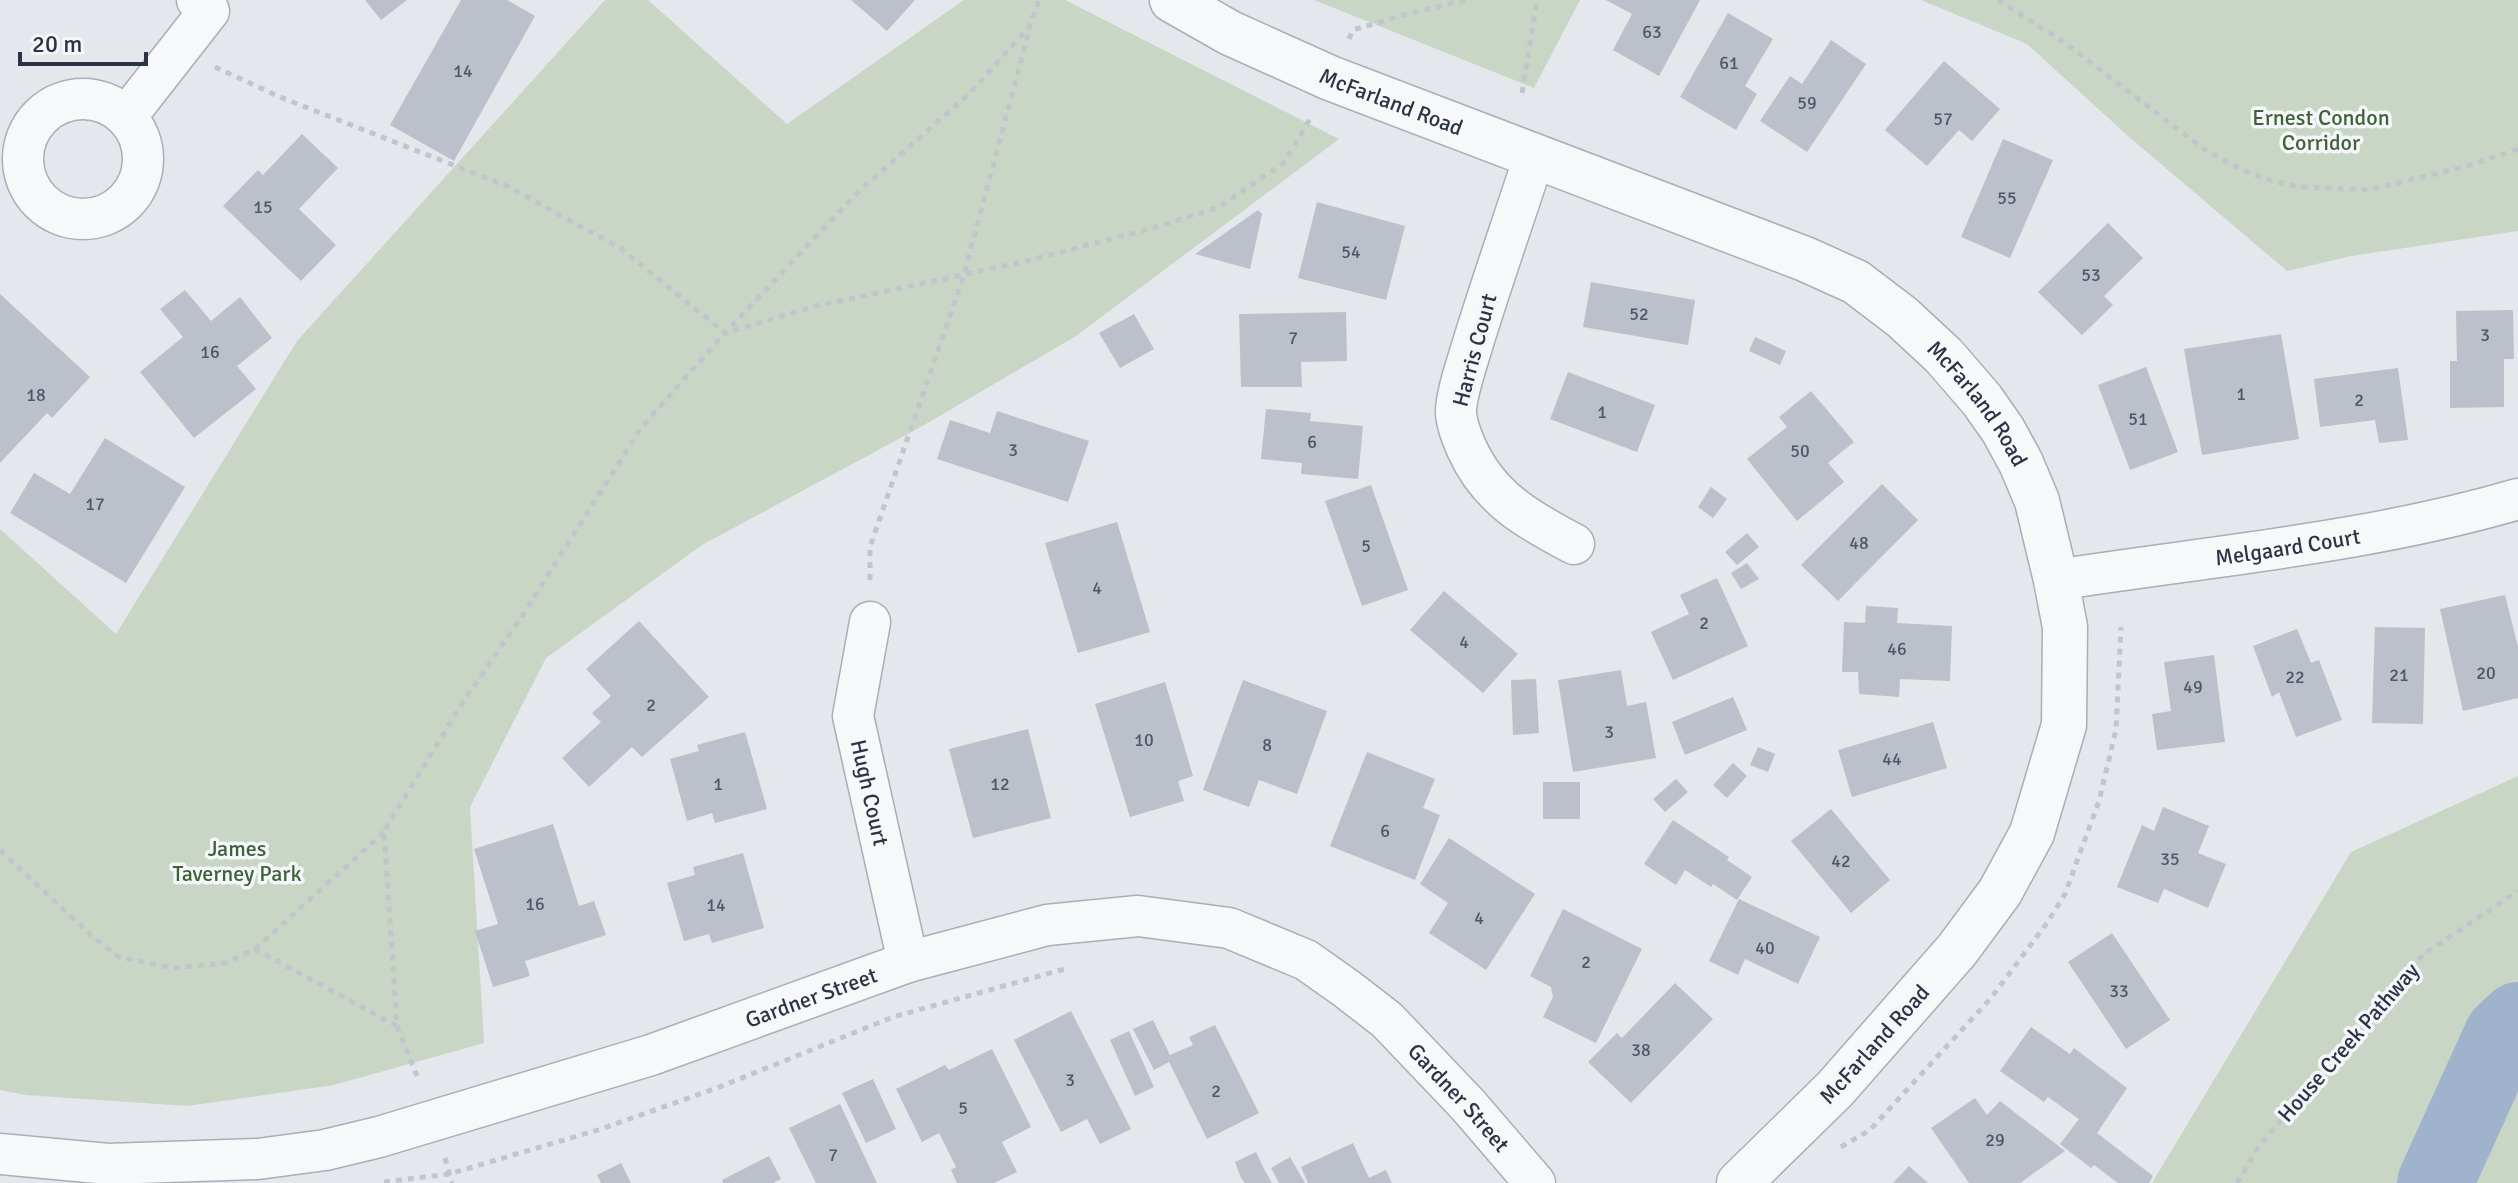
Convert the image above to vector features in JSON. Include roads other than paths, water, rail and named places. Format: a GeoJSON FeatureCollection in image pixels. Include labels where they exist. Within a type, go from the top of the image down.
{"type":"FeatureCollection","features":[{"type":"Feature","properties":{"kind":"street"},"geometry":{"type":"LineString","coordinates":[[126,117],[209,11],[197,0]]}},
{"type":"Feature","properties":{"kind":"street","name":"McFarland Road"},"geometry":{"type":"LineString","coordinates":[[1172,0],[1230,33],[1330,78],[1805,259],[1856,282],[1902,317],[1944,356],[1982,400],[2021,463],[2037,501],[2065,627],[2064,725],[2032,833],[2000,892],[1957,950],[1835,1089],[1739,1183]]}},
{"type":"Feature","properties":{"kind":"street","name":"Harris Court"},"geometry":{"type":"LineString","coordinates":[[1534,157],[1482,314],[1456,413],[1471,458],[1484,480],[1501,499],[1546,530],[1574,544]]}},
{"type":"Feature","properties":{"kind":"street","name":"Melgaard Court"},"geometry":{"type":"LineString","coordinates":[[2056,580],[2300,545],[2457,517],[2518,499]]}},
{"type":"Feature","properties":{"kind":"street","name":"Hugh Court"},"geometry":{"type":"LineString","coordinates":[[870,622],[853,716],[908,962]]}},
{"type":"Feature","properties":{"kind":"street","name":"Gardner Street"},"geometry":{"type":"LineString","coordinates":[[0,1154],[108,1164],[258,1159],[325,1150],[379,1137],[651,1055],[908,962],[1047,925],[1138,916],[1229,928],[1306,960],[1387,1020],[1468,1105],[1535,1183]]}},
{"type":"Feature","properties":{"kind":"waterway"},"geometry":{"type":"LineString","coordinates":[[2435,1183],[2502,1035],[2518,1020]]}},
{"type":"Feature","properties":{"kind":"park label","name":"Ernest Condon Corridor"},"geometry":{"type":"Point","coordinates":[2321,130]}},
{"type":"Feature","properties":{"kind":"park label","name":"James Taverney Park"},"geometry":{"type":"Point","coordinates":[237,860]}}]}
